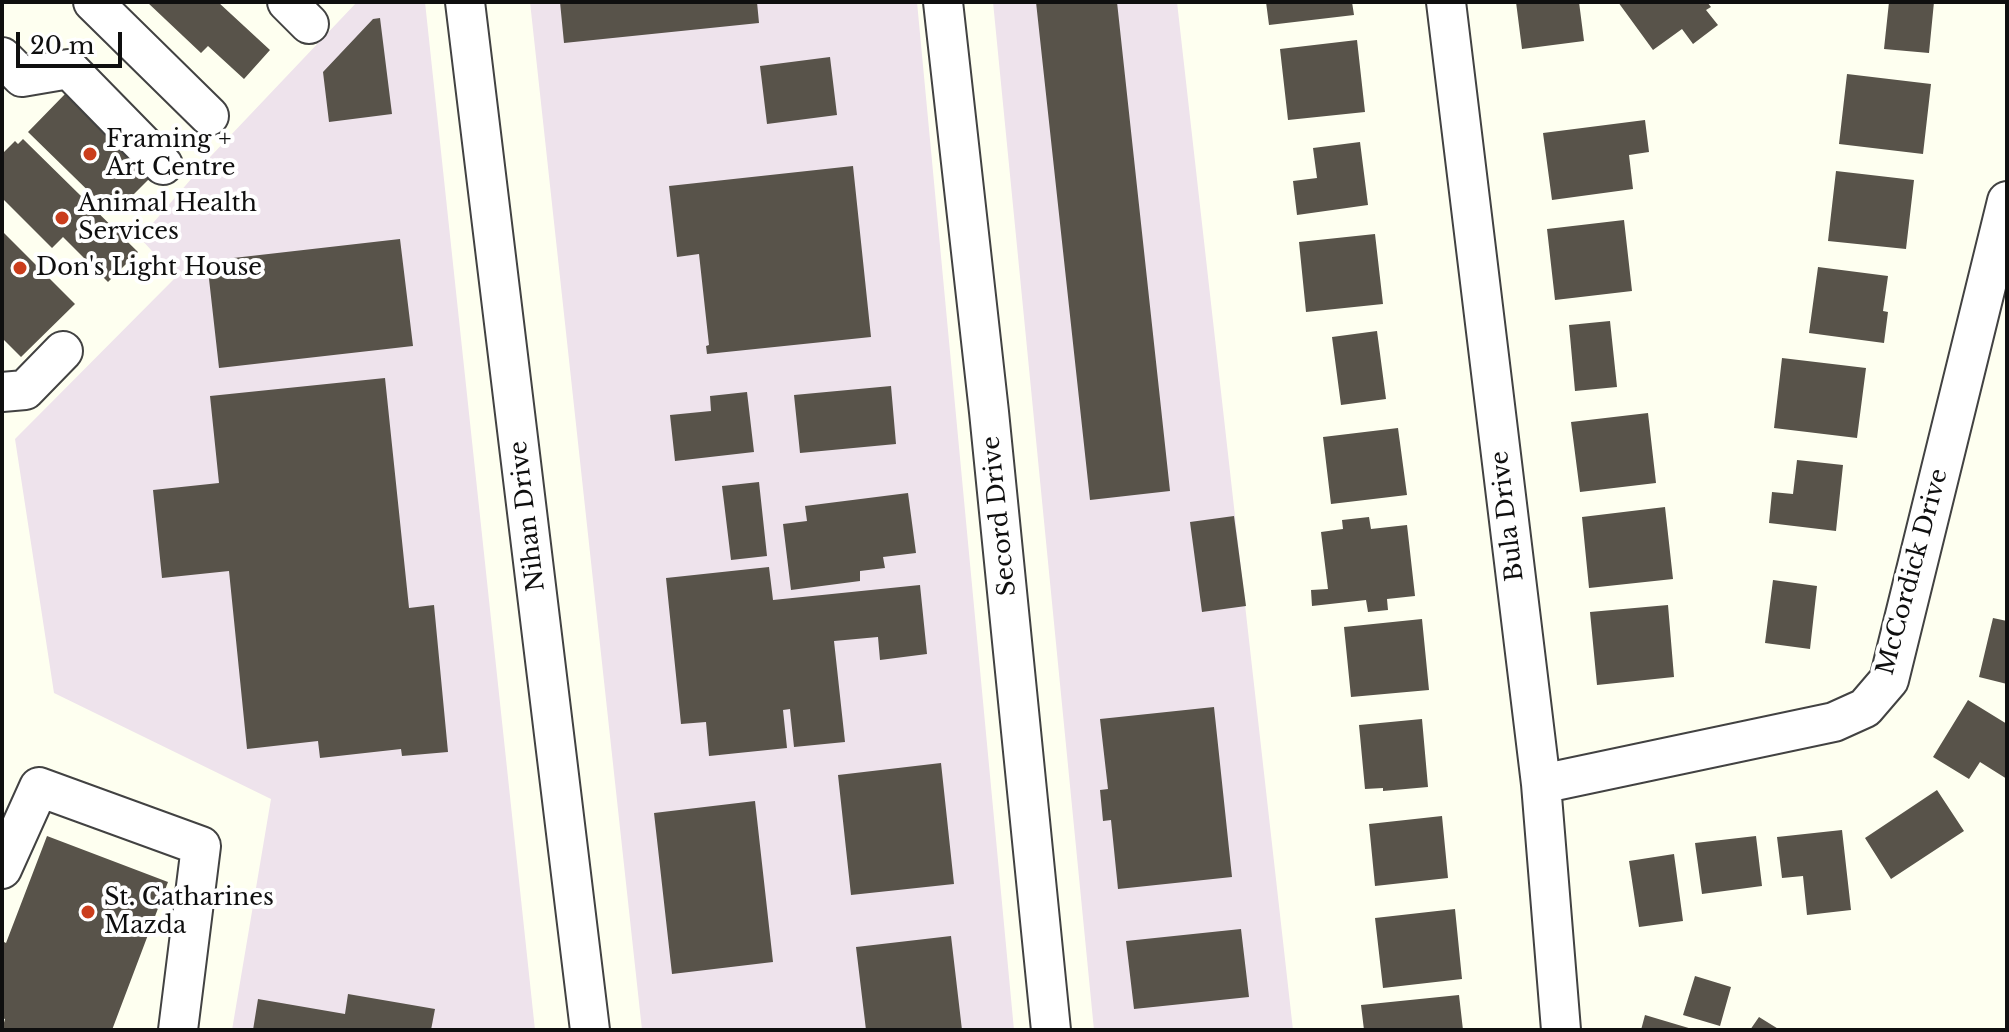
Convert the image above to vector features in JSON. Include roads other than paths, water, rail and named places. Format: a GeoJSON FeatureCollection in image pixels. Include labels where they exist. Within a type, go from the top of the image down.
{"type":"FeatureCollection","features":[{"type":"Feature","properties":{"kind":"street"},"geometry":{"type":"LineString","coordinates":[[93,2],[209,116]]}},
{"type":"Feature","properties":{"kind":"street","name":"Nihan Drive"},"geometry":{"type":"LineString","coordinates":[[465,2],[590,1030]]}},
{"type":"Feature","properties":{"kind":"street","name":"Secord Drive"},"geometry":{"type":"LineString","coordinates":[[943,2],[989,412],[1051,1030]]}},
{"type":"Feature","properties":{"kind":"street","name":"Bula Drive"},"geometry":{"type":"LineString","coordinates":[[1446,2],[1541,784],[1561,1030]]}},
{"type":"Feature","properties":{"kind":"street"},"geometry":{"type":"LineString","coordinates":[[2,57],[22,77],[69,69],[163,165]]}},
{"type":"Feature","properties":{"kind":"street","name":"McCordick Drive"},"geometry":{"type":"LineString","coordinates":[[1541,784],[1834,722],[1865,708],[1889,680],[2007,201]]}},
{"type":"Feature","properties":{"kind":"street"},"geometry":{"type":"LineString","coordinates":[[2,392],[25,390],[63,351]]}},
{"type":"Feature","properties":{"kind":"street"},"geometry":{"type":"LineString","coordinates":[[2,869],[39,787],[201,846],[178,1030]]}},
{"type":"Feature","properties":{"kind":"place","name":"Framing + Art Centre"},"geometry":{"type":"Point","coordinates":[90,154]}},
{"type":"Feature","properties":{"kind":"place","name":"Animal Health Services"},"geometry":{"type":"Point","coordinates":[62,218]}},
{"type":"Feature","properties":{"kind":"place","name":"Don's Light House"},"geometry":{"type":"Point","coordinates":[20,268]}},
{"type":"Feature","properties":{"kind":"place","name":"St. Catharines Mazda"},"geometry":{"type":"Point","coordinates":[88,912]}}]}
